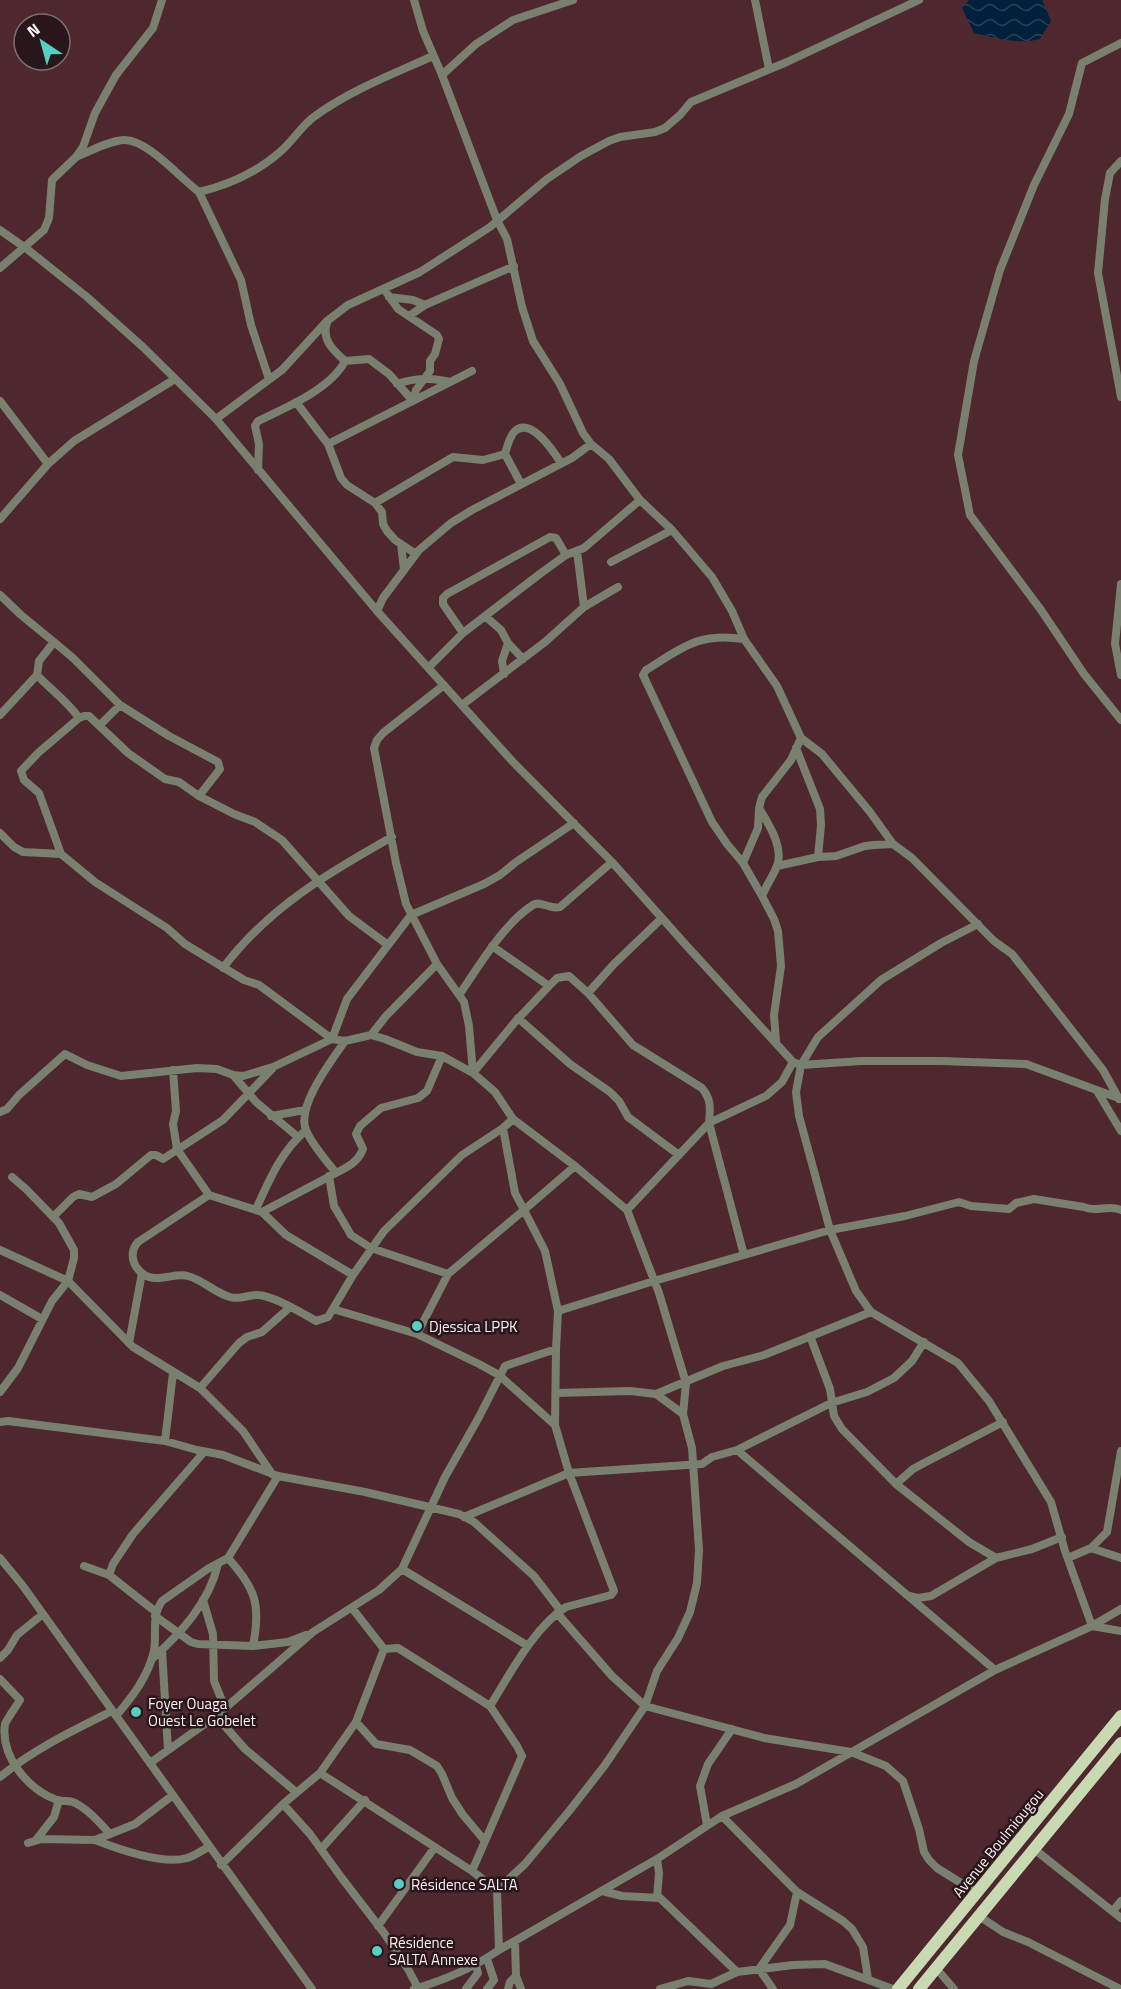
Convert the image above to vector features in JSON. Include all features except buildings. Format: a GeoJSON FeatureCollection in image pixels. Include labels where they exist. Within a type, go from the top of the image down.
{"type":"FeatureCollection","features":[{"type":"Feature","properties":{"kind":"highway","name":"Avenue Boulmiougou"},"geometry":{"type":"LineString","coordinates":[[898,1989],[1121,1716]]}},
{"type":"Feature","properties":{"kind":"highway"},"geometry":{"type":"LineString","coordinates":[[919,1989],[1121,1743]]}},
{"type":"Feature","properties":{"kind":"street"},"geometry":{"type":"LineString","coordinates":[[0,268],[44,230],[49,218],[52,180],[83,147],[95,113],[116,75],[153,28],[162,0]]}},
{"type":"Feature","properties":{"kind":"street"},"geometry":{"type":"LineString","coordinates":[[414,0],[423,31],[497,220],[507,239],[522,307],[533,341],[563,390],[582,433],[609,459],[640,500],[672,530],[720,589],[744,639],[777,686],[801,738],[822,754],[893,844],[912,858],[994,941],[1012,954],[1102,1070],[1120,1099]]}},
{"type":"Feature","properties":{"kind":"street"},"geometry":{"type":"LineString","coordinates":[[442,75],[476,44],[513,20],[573,0]]}},
{"type":"Feature","properties":{"kind":"street"},"geometry":{"type":"LineString","coordinates":[[755,0],[769,69]]}},
{"type":"Feature","properties":{"kind":"street"},"geometry":{"type":"LineString","coordinates":[[216,419],[282,370],[327,321],[348,305],[420,272],[490,227],[547,179],[590,151],[620,137],[656,132],[674,121],[690,102],[769,69],[920,0]]}},
{"type":"Feature","properties":{"kind":"street"},"geometry":{"type":"LineString","coordinates":[[1121,43],[1082,63],[1069,114],[1034,185],[1000,270],[974,362],[958,455],[970,515],[1041,610],[1083,674],[1121,720]]}},
{"type":"Feature","properties":{"kind":"street"},"geometry":{"type":"LineString","coordinates":[[199,192],[222,187],[267,161],[291,141],[312,118],[345,97],[433,56]]}},
{"type":"Feature","properties":{"kind":"street"},"geometry":{"type":"LineString","coordinates":[[76,157],[122,140],[132,140],[143,146],[199,192],[241,280],[250,325],[269,379]]}},
{"type":"Feature","properties":{"kind":"street"},"geometry":{"type":"LineString","coordinates":[[1121,161],[1110,173],[1105,199],[1098,273],[1121,397]]}},
{"type":"Feature","properties":{"kind":"street"},"geometry":{"type":"LineString","coordinates":[[0,230],[87,297],[144,348],[216,419],[377,611],[520,770],[612,862],[797,1063],[796,1092],[799,1116],[830,1230],[856,1291],[871,1312],[958,1363],[1003,1422],[1051,1502],[1092,1626]]}},
{"type":"Feature","properties":{"kind":"street"},"geometry":{"type":"LineString","coordinates":[[409,316],[425,305],[514,266]]}},
{"type":"Feature","properties":{"kind":"street"},"geometry":{"type":"LineString","coordinates":[[384,289],[398,309],[437,335],[439,339],[435,354],[430,361],[430,371],[416,390],[413,400]]}},
{"type":"Feature","properties":{"kind":"street"},"geometry":{"type":"LineString","coordinates":[[389,297],[413,300],[425,305]]}},
{"type":"Feature","properties":{"kind":"street"},"geometry":{"type":"LineString","coordinates":[[327,321],[325,330],[329,345],[334,352],[345,361],[369,359],[389,374],[413,400]]}},
{"type":"Feature","properties":{"kind":"street"},"geometry":{"type":"LineString","coordinates":[[258,470],[259,444],[255,426],[258,421],[296,402],[328,381],[341,369],[345,361]]}},
{"type":"Feature","properties":{"kind":"street"},"geometry":{"type":"LineString","coordinates":[[328,444],[472,371]]}},
{"type":"Feature","properties":{"kind":"street"},"geometry":{"type":"LineString","coordinates":[[397,384],[427,377],[450,382]]}},
{"type":"Feature","properties":{"kind":"street"},"geometry":{"type":"LineString","coordinates":[[2,515],[48,464],[74,441],[175,379]]}},
{"type":"Feature","properties":{"kind":"street"},"geometry":{"type":"LineString","coordinates":[[0,401],[48,464]]}},
{"type":"Feature","properties":{"kind":"street"},"geometry":{"type":"LineString","coordinates":[[296,402],[328,444],[341,478],[347,485],[375,503],[382,512],[383,524],[387,531],[416,554]]}},
{"type":"Feature","properties":{"kind":"street"},"geometry":{"type":"LineString","coordinates":[[521,484],[505,454],[512,434],[518,429],[529,428],[550,446],[561,463]]}},
{"type":"Feature","properties":{"kind":"street"},"geometry":{"type":"LineString","coordinates":[[377,611],[383,598],[416,554],[452,523],[591,444]]}},
{"type":"Feature","properties":{"kind":"street"},"geometry":{"type":"LineString","coordinates":[[375,503],[453,458],[483,460],[505,454]]}},
{"type":"Feature","properties":{"kind":"street"},"geometry":{"type":"LineString","coordinates":[[429,667],[463,633],[519,588],[566,555],[584,548],[640,500]]}},
{"type":"Feature","properties":{"kind":"street"},"geometry":{"type":"LineString","coordinates":[[611,562],[672,530]]}},
{"type":"Feature","properties":{"kind":"street"},"geometry":{"type":"LineString","coordinates":[[463,633],[443,604],[443,598],[447,594],[550,537],[556,537],[566,555]]}},
{"type":"Feature","properties":{"kind":"street"},"geometry":{"type":"LineString","coordinates":[[401,544],[404,570]]}},
{"type":"Feature","properties":{"kind":"street"},"geometry":{"type":"LineString","coordinates":[[577,551],[584,607]]}},
{"type":"Feature","properties":{"kind":"street"},"geometry":{"type":"LineString","coordinates":[[1121,584],[1115,644],[1121,675]]}},
{"type":"Feature","properties":{"kind":"street"},"geometry":{"type":"LineString","coordinates":[[462,705],[504,675],[584,607],[618,587]]}},
{"type":"Feature","properties":{"kind":"street"},"geometry":{"type":"LineString","coordinates":[[0,596],[73,658],[120,705],[169,736],[218,762],[220,769],[199,796]]}},
{"type":"Feature","properties":{"kind":"street"},"geometry":{"type":"LineString","coordinates":[[485,616],[501,630],[508,643],[523,659]]}},
{"type":"Feature","properties":{"kind":"street"},"geometry":{"type":"LineString","coordinates":[[744,639],[723,636],[698,640],[646,670],[643,675],[712,822],[743,863],[774,918],[778,931],[781,966],[774,1015],[776,1041]]}},
{"type":"Feature","properties":{"kind":"street"},"geometry":{"type":"LineString","coordinates":[[0,715],[38,675],[39,661],[54,642]]}},
{"type":"Feature","properties":{"kind":"street"},"geometry":{"type":"LineString","coordinates":[[504,675],[502,661],[508,643]]}},
{"type":"Feature","properties":{"kind":"street"},"geometry":{"type":"LineString","coordinates":[[38,675],[79,718]]}},
{"type":"Feature","properties":{"kind":"street"},"geometry":{"type":"LineString","coordinates":[[444,685],[377,740],[374,748],[402,885],[411,915],[437,964],[464,1002],[468,1017],[474,1073]]}},
{"type":"Feature","properties":{"kind":"street"},"geometry":{"type":"LineString","coordinates":[[100,725],[120,705]]}},
{"type":"Feature","properties":{"kind":"street"},"geometry":{"type":"LineString","coordinates":[[388,945],[349,916],[282,840],[255,822],[199,796],[179,782],[165,779],[128,753],[89,716],[79,718],[38,753],[21,771],[24,780],[39,793],[61,854],[95,882],[167,928],[184,944],[223,968],[259,985],[332,1038],[345,1041],[371,1035],[417,1053],[442,1056],[474,1073],[495,1092],[513,1119],[575,1166],[627,1210],[660,1293],[686,1383],[683,1414],[692,1448],[699,1550],[697,1583],[690,1612],[678,1638],[657,1671],[645,1707],[605,1765],[570,1810],[525,1864],[497,1890],[499,1950]]}},
{"type":"Feature","properties":{"kind":"street"},"geometry":{"type":"LineString","coordinates":[[743,863],[758,828],[762,797],[791,760],[801,738]]}},
{"type":"Feature","properties":{"kind":"street"},"geometry":{"type":"LineString","coordinates":[[796,748],[820,809],[818,857]]}},
{"type":"Feature","properties":{"kind":"street"},"geometry":{"type":"LineString","coordinates":[[759,808],[768,823],[779,856],[777,866],[762,896]]}},
{"type":"Feature","properties":{"kind":"street"},"geometry":{"type":"LineString","coordinates":[[0,1113],[7,1109],[65,1053],[87,1065],[121,1076],[173,1070],[217,1069],[243,1076],[273,1067],[332,1038],[347,999],[411,915],[500,875],[574,823]]}},
{"type":"Feature","properties":{"kind":"street"},"geometry":{"type":"LineString","coordinates":[[0,833],[14,847],[23,852],[61,854]]}},
{"type":"Feature","properties":{"kind":"street"},"geometry":{"type":"LineString","coordinates":[[223,968],[240,947],[288,901],[301,895],[317,881],[392,837]]}},
{"type":"Feature","properties":{"kind":"street"},"geometry":{"type":"LineString","coordinates":[[777,866],[818,857],[836,856],[865,846],[893,844]]}},
{"type":"Feature","properties":{"kind":"street"},"geometry":{"type":"LineString","coordinates":[[459,995],[492,946],[533,905],[541,904],[554,909],[560,907],[612,862]]}},
{"type":"Feature","properties":{"kind":"street"},"geometry":{"type":"LineString","coordinates":[[588,993],[614,964],[662,918]]}},
{"type":"Feature","properties":{"kind":"street"},"geometry":{"type":"LineString","coordinates":[[627,1210],[709,1123],[766,1096],[782,1082],[818,1037],[881,980],[941,943],[978,924]]}},
{"type":"Feature","properties":{"kind":"street"},"geometry":{"type":"LineString","coordinates":[[492,946],[549,986]]}},
{"type":"Feature","properties":{"kind":"street"},"geometry":{"type":"LineString","coordinates":[[371,1035],[386,1016],[437,964]]}},
{"type":"Feature","properties":{"kind":"street"},"geometry":{"type":"LineString","coordinates":[[474,1073],[518,1018],[549,986],[557,978],[569,976],[588,993],[633,1045],[702,1088],[708,1097],[709,1123],[744,1255]]}},
{"type":"Feature","properties":{"kind":"street"},"geometry":{"type":"LineString","coordinates":[[518,1018],[570,1064],[610,1092],[619,1101],[628,1117],[679,1155]]}},
{"type":"Feature","properties":{"kind":"street"},"geometry":{"type":"LineString","coordinates":[[345,1041],[322,1076],[305,1110],[306,1130],[333,1175],[334,1206],[351,1235],[371,1248],[448,1274]]}},
{"type":"Feature","properties":{"kind":"street"},"geometry":{"type":"LineString","coordinates":[[259,1211],[355,1162],[363,1149],[357,1134],[360,1126],[384,1106],[423,1095],[427,1091],[442,1056]]}},
{"type":"Feature","properties":{"kind":"street"},"geometry":{"type":"LineString","coordinates":[[797,1063],[942,1061],[1026,1064],[1120,1099]]}},
{"type":"Feature","properties":{"kind":"street"},"geometry":{"type":"LineString","coordinates":[[53,1217],[73,1197],[80,1194],[92,1197],[116,1184],[151,1155],[163,1159],[223,1120],[273,1067]]}},
{"type":"Feature","properties":{"kind":"street"},"geometry":{"type":"LineString","coordinates":[[173,1070],[176,1111],[173,1124],[177,1149],[209,1195],[259,1211],[286,1235],[353,1275]]}},
{"type":"Feature","properties":{"kind":"street"},"geometry":{"type":"LineString","coordinates":[[233,1075],[249,1095],[271,1116],[298,1137]]}},
{"type":"Feature","properties":{"kind":"street"},"geometry":{"type":"LineString","coordinates":[[1097,1091],[1121,1131]]}},
{"type":"Feature","properties":{"kind":"street"},"geometry":{"type":"LineString","coordinates":[[271,1116],[305,1110]]}},
{"type":"Feature","properties":{"kind":"street"},"geometry":{"type":"LineString","coordinates":[[209,1195],[133,1247],[133,1261],[142,1273],[162,1278],[186,1275],[229,1297],[243,1298],[256,1295],[270,1297],[316,1321],[328,1317],[353,1275],[384,1231],[462,1155],[513,1119]]}},
{"type":"Feature","properties":{"kind":"street"},"geometry":{"type":"LineString","coordinates":[[490,1706],[528,1646],[559,1612],[566,1607],[611,1595],[614,1591],[569,1473],[555,1425],[558,1311],[545,1251],[515,1193],[503,1128]]}},
{"type":"Feature","properties":{"kind":"street"},"geometry":{"type":"LineString","coordinates":[[259,1211],[278,1162],[306,1130]]}},
{"type":"Feature","properties":{"kind":"street"},"geometry":{"type":"LineString","coordinates":[[417,1334],[448,1274],[575,1166]]}},
{"type":"Feature","properties":{"kind":"street"},"geometry":{"type":"LineString","coordinates":[[0,1392],[18,1368],[52,1301],[68,1281],[74,1250],[59,1223],[12,1177]]}},
{"type":"Feature","properties":{"kind":"street"},"geometry":{"type":"LineString","coordinates":[[558,1311],[830,1230],[905,1216],[959,1202],[970,1206],[1009,1209],[1016,1203],[1034,1199],[1091,1210],[1116,1207],[1121,1210]]}},
{"type":"Feature","properties":{"kind":"street"},"geometry":{"type":"LineString","coordinates":[[0,1250],[68,1281],[129,1343],[200,1388],[243,1431],[275,1475]]}},
{"type":"Feature","properties":{"kind":"street"},"geometry":{"type":"LineString","coordinates":[[129,1343],[142,1273]]}},
{"type":"Feature","properties":{"kind":"street"},"geometry":{"type":"LineString","coordinates":[[0,1295],[42,1319]]}},
{"type":"Feature","properties":{"kind":"street"},"geometry":{"type":"LineString","coordinates":[[200,1388],[239,1343],[247,1337],[262,1332],[289,1308]]}},
{"type":"Feature","properties":{"kind":"street"},"geometry":{"type":"LineString","coordinates":[[333,1309],[417,1334],[499,1375],[555,1425]]}},
{"type":"Feature","properties":{"kind":"street"},"geometry":{"type":"LineString","coordinates":[[556,1393],[630,1391],[656,1394],[723,1366],[764,1355],[871,1312]]}},
{"type":"Feature","properties":{"kind":"street"},"geometry":{"type":"LineString","coordinates":[[810,1336],[830,1389],[834,1416],[842,1429],[896,1484],[969,1542],[996,1558]]}},
{"type":"Feature","properties":{"kind":"street"},"geometry":{"type":"LineString","coordinates":[[464,1516],[569,1473],[702,1464],[712,1457],[737,1450],[831,1403],[867,1392],[894,1378],[912,1361],[924,1342]]}},
{"type":"Feature","properties":{"kind":"street"},"geometry":{"type":"LineString","coordinates":[[150,1763],[216,1716],[313,1632],[379,1590],[402,1569],[445,1477],[505,1366],[556,1349]]}},
{"type":"Feature","properties":{"kind":"street"},"geometry":{"type":"LineString","coordinates":[[165,1441],[173,1372]]}},
{"type":"Feature","properties":{"kind":"street"},"geometry":{"type":"LineString","coordinates":[[656,1394],[683,1414]]}},
{"type":"Feature","properties":{"kind":"street"},"geometry":{"type":"LineString","coordinates":[[0,1422],[8,1421],[165,1441],[223,1455],[275,1475],[432,1506],[464,1516],[481,1528],[534,1576],[559,1612],[612,1676],[645,1707],[764,1738],[851,1752],[886,1766],[903,1781],[928,1860],[976,1893]]}},
{"type":"Feature","properties":{"kind":"street"},"geometry":{"type":"LineString","coordinates":[[896,1484],[913,1469],[1003,1422]]}},
{"type":"Feature","properties":{"kind":"street"},"geometry":{"type":"LineString","coordinates":[[737,1450],[994,1670]]}},
{"type":"Feature","properties":{"kind":"street"},"geometry":{"type":"LineString","coordinates":[[1068,1558],[1091,1548],[1107,1532],[1121,1451]]}},
{"type":"Feature","properties":{"kind":"street"},"geometry":{"type":"LineString","coordinates":[[109,1575],[112,1564],[133,1534],[204,1452]]}},
{"type":"Feature","properties":{"kind":"street"},"geometry":{"type":"LineString","coordinates":[[0,1778],[48,1743],[114,1714],[136,1693],[151,1660],[154,1649],[155,1614],[162,1601],[209,1568],[228,1558],[275,1475]]}},
{"type":"Feature","properties":{"kind":"street"},"geometry":{"type":"LineString","coordinates":[[905,1594],[918,1598],[931,1596],[996,1558],[1032,1549],[1062,1537]]}},
{"type":"Feature","properties":{"kind":"street"},"geometry":{"type":"LineString","coordinates":[[1091,1548],[1121,1558]]}},
{"type":"Feature","properties":{"kind":"street"},"geometry":{"type":"LineString","coordinates":[[0,1558],[43,1614],[312,1989]]}},
{"type":"Feature","properties":{"kind":"street"},"geometry":{"type":"LineString","coordinates":[[228,1558],[245,1577],[254,1597],[258,1623],[253,1646]]}},
{"type":"Feature","properties":{"kind":"street"},"geometry":{"type":"LineString","coordinates":[[151,1660],[179,1635],[203,1600],[215,1577],[218,1564]]}},
{"type":"Feature","properties":{"kind":"street"},"geometry":{"type":"LineString","coordinates":[[84,1566],[109,1575],[179,1635],[191,1642],[253,1646],[288,1642],[313,1632]]}},
{"type":"Feature","properties":{"kind":"street"},"geometry":{"type":"LineString","coordinates":[[402,1569],[528,1646]]}},
{"type":"Feature","properties":{"kind":"street"},"geometry":{"type":"LineString","coordinates":[[203,1600],[214,1645],[214,1681],[225,1708]]}},
{"type":"Feature","properties":{"kind":"street"},"geometry":{"type":"LineString","coordinates":[[352,1608],[384,1649]]}},
{"type":"Feature","properties":{"kind":"street"},"geometry":{"type":"LineString","coordinates":[[283,1804],[310,1834],[378,1926],[408,1969],[416,1988],[432,1986],[476,1966],[499,1950],[657,1859],[722,1816],[796,1784],[994,1670],[1092,1626],[1121,1609]]}},
{"type":"Feature","properties":{"kind":"street"},"geometry":{"type":"LineString","coordinates":[[0,1658],[9,1650],[17,1635],[43,1614]]}},
{"type":"Feature","properties":{"kind":"street"},"geometry":{"type":"LineString","coordinates":[[1092,1626],[1121,1631]]}},
{"type":"Feature","properties":{"kind":"street"},"geometry":{"type":"LineString","coordinates":[[384,1649],[398,1648],[490,1706],[522,1756],[472,1871]]}},
{"type":"Feature","properties":{"kind":"street"},"geometry":{"type":"LineString","coordinates":[[221,1865],[283,1804],[320,1773],[356,1722],[384,1649]]}},
{"type":"Feature","properties":{"kind":"street"},"geometry":{"type":"LineString","coordinates":[[162,1650],[168,1750]]}},
{"type":"Feature","properties":{"kind":"street"},"geometry":{"type":"LineString","coordinates":[[0,1679],[20,1700],[4,1725],[1,1746],[11,1768],[35,1789],[59,1800],[74,1802],[110,1834]]}},
{"type":"Feature","properties":{"kind":"street"},"geometry":{"type":"LineString","coordinates":[[216,1716],[245,1749],[296,1792]]}},
{"type":"Feature","properties":{"kind":"street"},"geometry":{"type":"LineString","coordinates":[[356,1722],[376,1744],[411,1750],[437,1766],[452,1798],[485,1841]]}},
{"type":"Feature","properties":{"kind":"street"},"geometry":{"type":"LineString","coordinates":[[707,1825],[700,1786],[708,1764],[732,1729]]}},
{"type":"Feature","properties":{"kind":"street"},"geometry":{"type":"LineString","coordinates":[[320,1773],[365,1800],[497,1890]]}},
{"type":"Feature","properties":{"kind":"street"},"geometry":{"type":"LineString","coordinates":[[95,1840],[135,1824],[172,1795]]}},
{"type":"Feature","properties":{"kind":"street"},"geometry":{"type":"LineString","coordinates":[[59,1800],[54,1817],[32,1842],[42,1839],[95,1840],[130,1853],[169,1859],[187,1858],[208,1847]]}},
{"type":"Feature","properties":{"kind":"street"},"geometry":{"type":"LineString","coordinates":[[321,1850],[365,1800]]}},
{"type":"Feature","properties":{"kind":"street"},"geometry":{"type":"LineString","coordinates":[[722,1816],[797,1892],[852,1929],[863,1947],[868,1979]]}},
{"type":"Feature","properties":{"kind":"street"},"geometry":{"type":"LineString","coordinates":[[378,1926],[435,1847]]}},
{"type":"Feature","properties":{"kind":"street"},"geometry":{"type":"LineString","coordinates":[[1034,1849],[1121,1918]]}},
{"type":"Feature","properties":{"kind":"street"},"geometry":{"type":"LineString","coordinates":[[657,1859],[659,1873],[657,1898]]}},
{"type":"Feature","properties":{"kind":"street"},"geometry":{"type":"LineString","coordinates":[[602,1891],[622,1896],[657,1898],[668,1905],[738,1971]]}},
{"type":"Feature","properties":{"kind":"street"},"geometry":{"type":"LineString","coordinates":[[759,1969],[790,1925],[797,1892]]}},
{"type":"Feature","properties":{"kind":"street"},"geometry":{"type":"LineString","coordinates":[[1113,1911],[1121,1901]]}},
{"type":"Feature","properties":{"kind":"street"},"geometry":{"type":"LineString","coordinates":[[979,1916],[1003,1932],[1028,1942],[1120,1989]]}},
{"type":"Feature","properties":{"kind":"street"},"geometry":{"type":"LineString","coordinates":[[515,1942],[516,1976],[521,1989]]}},
{"type":"Feature","properties":{"kind":"street"},"geometry":{"type":"LineString","coordinates":[[487,1959],[494,1980],[487,1989]]}},
{"type":"Feature","properties":{"kind":"street"},"geometry":{"type":"LineString","coordinates":[[660,1989],[688,1981],[711,1986],[738,1971],[825,1964],[893,1989]]}},
{"type":"Feature","properties":{"kind":"street"},"geometry":{"type":"LineString","coordinates":[[466,1989],[478,1973],[476,1966]]}},
{"type":"Feature","properties":{"kind":"street"},"geometry":{"type":"LineString","coordinates":[[936,1968],[954,1989]]}},
{"type":"Feature","properties":{"kind":"street"},"geometry":{"type":"LineString","coordinates":[[759,1969],[772,1989]]}},
{"type":"Feature","properties":{"kind":"street"},"geometry":{"type":"LineString","coordinates":[[508,1989],[510,1982],[516,1976]]}},
{"type":"Feature","properties":{"kind":"water"},"geometry":{"type":"Polygon","coordinates":[[[969,0],[1042,0],[1051,21],[1040,39],[1032,41],[1007,40],[974,33],[962,8],[969,0]]]}},
{"type":"Feature","properties":{"kind":"place","name":"Djessica LPPK"},"geometry":{"type":"Point","coordinates":[417,1326]}},
{"type":"Feature","properties":{"kind":"place","name":"Foyer Ouaga Ouest Le Gobelet"},"geometry":{"type":"Point","coordinates":[136,1712]}},
{"type":"Feature","properties":{"kind":"place","name":"Résidence SALTA"},"geometry":{"type":"Point","coordinates":[399,1884]}},
{"type":"Feature","properties":{"kind":"place","name":"Résidence SALTA Annexe"},"geometry":{"type":"Point","coordinates":[377,1951]}}]}
